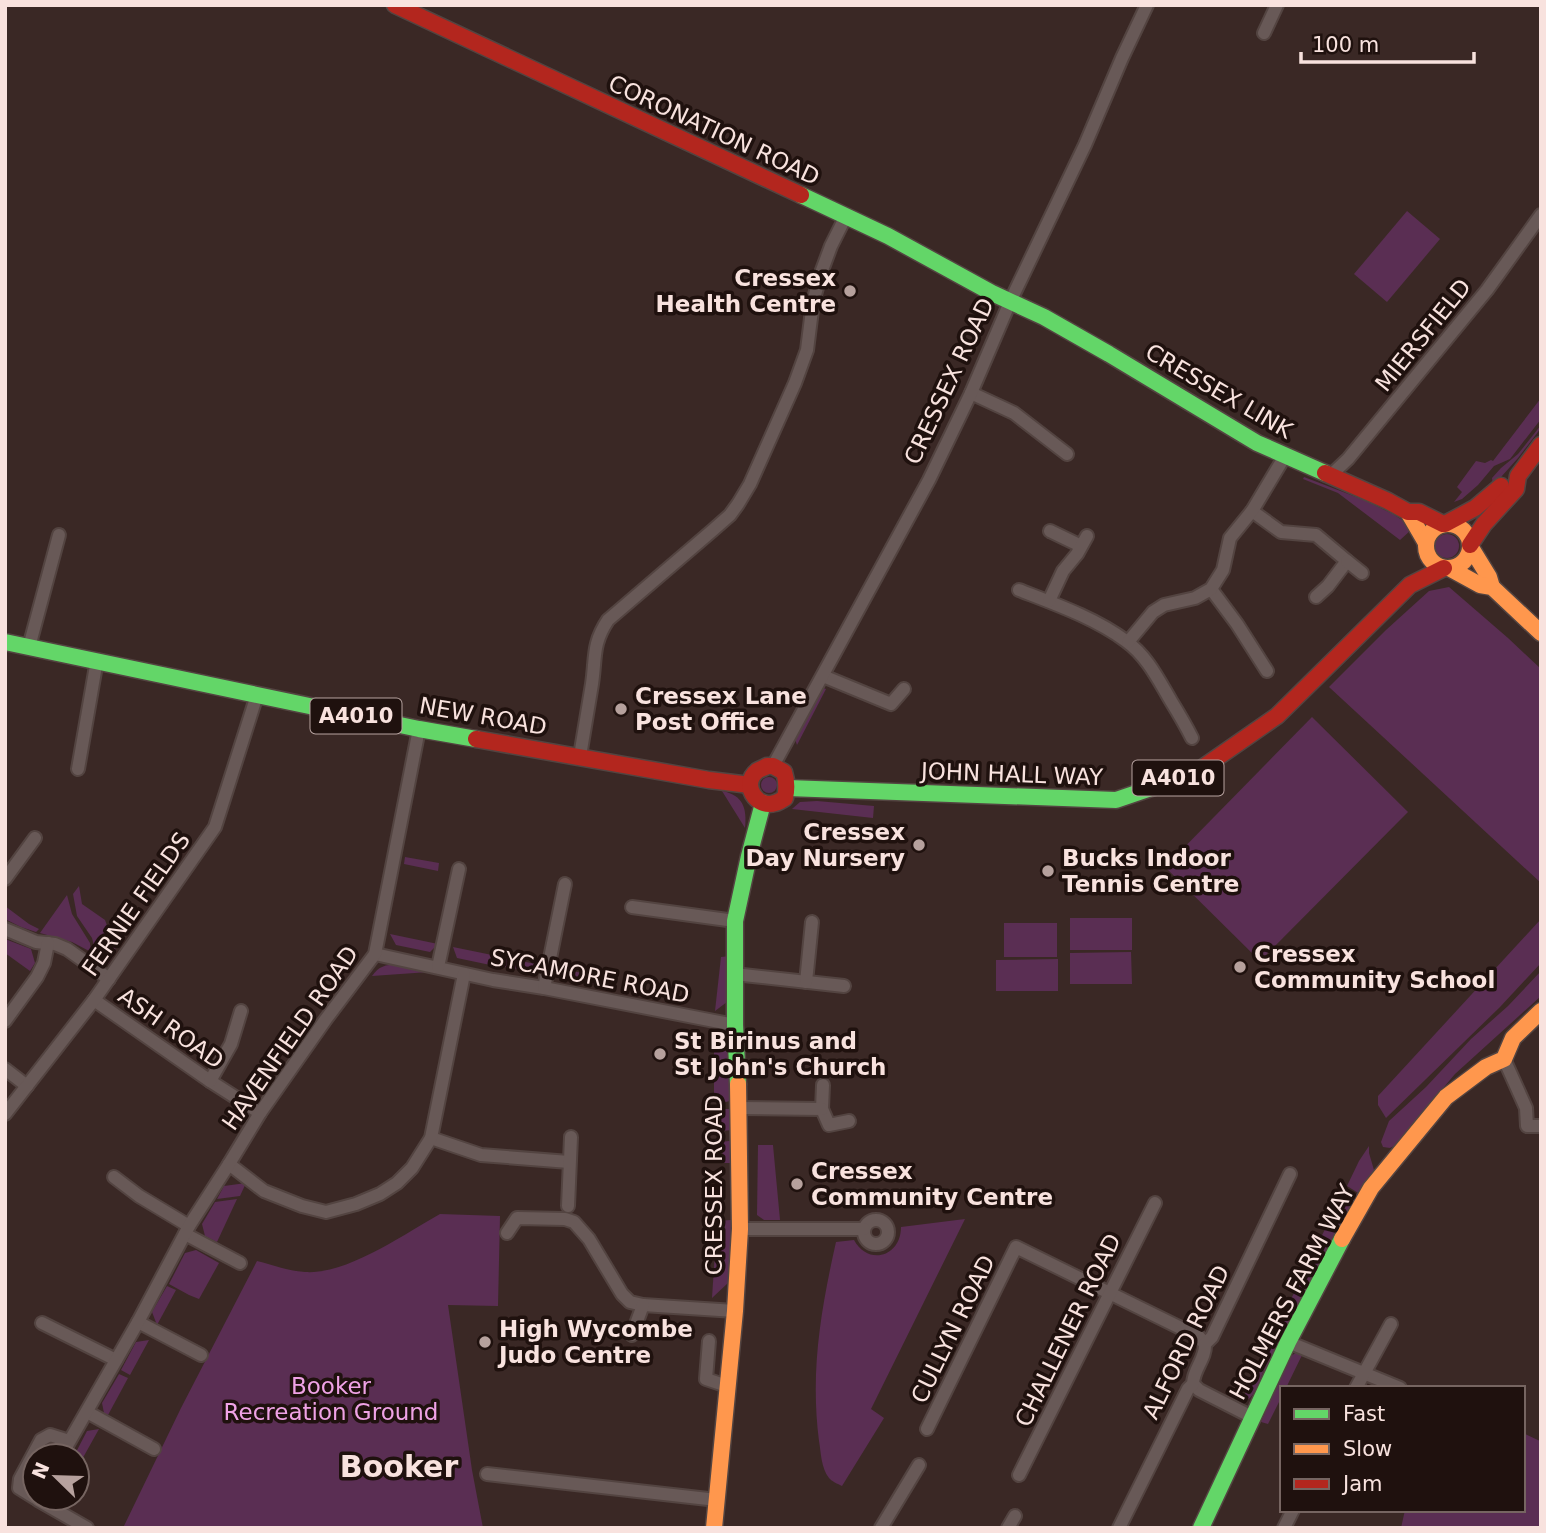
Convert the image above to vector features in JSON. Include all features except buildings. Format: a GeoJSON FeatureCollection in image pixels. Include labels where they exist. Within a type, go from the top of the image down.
{"type":"FeatureCollection","features":[{"type":"Feature","properties":{"kind":"main road","name":"CORONATION ROAD"},"geometry":{"type":"LineString","coordinates":[[395,5],[846,215],[1010,302]]}},
{"type":"Feature","properties":{"kind":"main road","name":"CRESSEX LINK"},"geometry":{"type":"LineString","coordinates":[[1010,302],[1044,317],[1109,354],[1257,443],[1408,512],[1419,512],[1444,524]]}},
{"type":"Feature","properties":{"kind":"main road","name":"A4010"},"geometry":{"type":"LineString","coordinates":[[1447,568],[1461,564],[1466,559],[1470,546],[1484,524],[1516,489],[1518,476],[1541,445]]}},
{"type":"Feature","properties":{"kind":"main road","name":"A4010"},"geometry":{"type":"LineString","coordinates":[[1426,544],[1432,531],[1472,511],[1505,482],[1518,476]]}},
{"type":"Feature","properties":{"kind":"main road"},"geometry":{"type":"LineString","coordinates":[[1408,512],[1433,562],[1480,585],[1492,587]]}},
{"type":"Feature","properties":{"kind":"main road"},"geometry":{"type":"LineString","coordinates":[[1444,524],[1459,527],[1469,538],[1470,546],[1492,587],[1541,633]]}},
{"type":"Feature","properties":{"kind":"main road","name":"JOHN HALL WAY"},"geometry":{"type":"LineString","coordinates":[[1410,585],[1426,544]]}},
{"type":"Feature","properties":{"kind":"main road","name":"JOHN HALL WAY"},"geometry":{"type":"LineString","coordinates":[[788,788],[1116,800],[1195,773],[1277,716],[1410,585],[1447,568]]}},
{"type":"Feature","properties":{"kind":"main road","name":"NEW ROAD"},"geometry":{"type":"LineString","coordinates":[[5,642],[419,729],[750,785]]}},
{"type":"Feature","properties":{"kind":"main road"},"geometry":{"type":"LineString","coordinates":[[773,766],[784,772],[788,788],[785,798],[780,802],[763,803],[750,793],[752,777],[761,768],[773,766]]}},
{"type":"Feature","properties":{"kind":"main road","name":"CRESSEX ROAD"},"geometry":{"type":"LineString","coordinates":[[714,1528],[735,1311],[740,1229],[734,974],[736,921],[748,856],[763,803]]}},
{"type":"Feature","properties":{"kind":"main road","name":"HOLMERS FARM WAY"},"geometry":{"type":"LineString","coordinates":[[1201,1528],[1288,1342],[1371,1188],[1446,1097],[1486,1067],[1504,1059],[1513,1038],[1541,1012]]}},
{"type":"Feature","properties":{"kind":"street","name":"CRESSEX ROAD"},"geometry":{"type":"LineString","coordinates":[[773,766],[929,480],[1147,5]]}},
{"type":"Feature","properties":{"kind":"street"},"geometry":{"type":"LineString","coordinates":[[1264,33],[1277,5]]}},
{"type":"Feature","properties":{"kind":"street"},"geometry":{"type":"LineString","coordinates":[[580,756],[599,633],[608,620],[730,515],[750,484],[807,350],[813,302],[821,273],[846,215]]}},
{"type":"Feature","properties":{"kind":"street","name":"MIERSFIELD"},"geometry":{"type":"LineString","coordinates":[[1330,476],[1348,460],[1487,290],[1541,215]]}},
{"type":"Feature","properties":{"kind":"street"},"geometry":{"type":"LineString","coordinates":[[971,393],[1014,413],[1067,454]]}},
{"type":"Feature","properties":{"kind":"street"},"geometry":{"type":"LineString","coordinates":[[1128,642],[1153,612],[1164,605],[1195,598],[1212,589],[1223,570],[1230,538],[1252,511],[1285,456]]}},
{"type":"Feature","properties":{"kind":"street"},"geometry":{"type":"LineString","coordinates":[[1252,511],[1282,532],[1316,535],[1362,573]]}},
{"type":"Feature","properties":{"kind":"street"},"geometry":{"type":"LineString","coordinates":[[1049,601],[1063,571],[1084,541],[1050,531]]}},
{"type":"Feature","properties":{"kind":"street"},"geometry":{"type":"LineString","coordinates":[[29,647],[59,535]]}},
{"type":"Feature","properties":{"kind":"street"},"geometry":{"type":"LineString","coordinates":[[1316,597],[1347,561]]}},
{"type":"Feature","properties":{"kind":"street"},"geometry":{"type":"LineString","coordinates":[[1212,589],[1267,671]]}},
{"type":"Feature","properties":{"kind":"street"},"geometry":{"type":"LineString","coordinates":[[1019,590],[1049,601],[1128,642],[1153,669],[1184,719],[1192,738]]}},
{"type":"Feature","properties":{"kind":"street"},"geometry":{"type":"LineString","coordinates":[[78,769],[97,660]]}},
{"type":"Feature","properties":{"kind":"street"},"geometry":{"type":"LineString","coordinates":[[823,676],[891,704],[904,689]]}},
{"type":"Feature","properties":{"kind":"street","name":"FERNIE FIELDS"},"geometry":{"type":"LineString","coordinates":[[5,1114],[94,1000],[215,827],[257,695]]}},
{"type":"Feature","properties":{"kind":"street","name":"HAVENFIELD ROAD"},"geometry":{"type":"LineString","coordinates":[[69,1441],[88,1412],[187,1230],[260,1113],[326,1018],[375,954],[419,729]]}},
{"type":"Feature","properties":{"kind":"street"},"geometry":{"type":"LineString","coordinates":[[5,879],[35,838]]}},
{"type":"Feature","properties":{"kind":"street"},"geometry":{"type":"LineString","coordinates":[[438,967],[459,869]]}},
{"type":"Feature","properties":{"kind":"street"},"geometry":{"type":"LineString","coordinates":[[544,988],[565,884]]}},
{"type":"Feature","properties":{"kind":"street"},"geometry":{"type":"LineString","coordinates":[[632,907],[736,921]]}},
{"type":"Feature","properties":{"kind":"street"},"geometry":{"type":"LineString","coordinates":[[806,982],[812,922]]}},
{"type":"Feature","properties":{"kind":"street","name":"ASH ROAD"},"geometry":{"type":"LineString","coordinates":[[5,929],[36,942],[67,949],[109,979]]}},
{"type":"Feature","properties":{"kind":"street"},"geometry":{"type":"LineString","coordinates":[[5,1021],[37,977],[44,963],[48,943]]}},
{"type":"Feature","properties":{"kind":"street","name":"SYCAMORE ROAD"},"geometry":{"type":"LineString","coordinates":[[375,954],[493,981],[544,988],[735,1025]]}},
{"type":"Feature","properties":{"kind":"street"},"geometry":{"type":"LineString","coordinates":[[229,1164],[264,1191],[326,1212],[356,1205],[397,1183],[412,1168],[431,1138],[464,974]]}},
{"type":"Feature","properties":{"kind":"street"},"geometry":{"type":"LineString","coordinates":[[734,974],[844,986]]}},
{"type":"Feature","properties":{"kind":"street","name":"ASH ROAD"},"geometry":{"type":"LineString","coordinates":[[94,1000],[260,1113]]}},
{"type":"Feature","properties":{"kind":"street"},"geometry":{"type":"LineString","coordinates":[[210,1081],[231,1044],[241,1012]]}},
{"type":"Feature","properties":{"kind":"street"},"geometry":{"type":"LineString","coordinates":[[1504,1059],[1526,1108],[1527,1126],[1541,1126]]}},
{"type":"Feature","properties":{"kind":"street"},"geometry":{"type":"LineString","coordinates":[[5,1069],[27,1086]]}},
{"type":"Feature","properties":{"kind":"street"},"geometry":{"type":"LineString","coordinates":[[823,1084],[822,1110],[829,1125],[849,1121]]}},
{"type":"Feature","properties":{"kind":"street"},"geometry":{"type":"LineString","coordinates":[[739,1108],[822,1110]]}},
{"type":"Feature","properties":{"kind":"street"},"geometry":{"type":"LineString","coordinates":[[568,1206],[571,1137]]}},
{"type":"Feature","properties":{"kind":"street"},"geometry":{"type":"LineString","coordinates":[[431,1138],[481,1155],[569,1162]]}},
{"type":"Feature","properties":{"kind":"street","name":"ALFORD ROAD"},"geometry":{"type":"LineString","coordinates":[[1119,1528],[1188,1389],[1193,1384],[1193,1376],[1205,1352],[1205,1344],[1212,1337],[1290,1174]]}},
{"type":"Feature","properties":{"kind":"street"},"geometry":{"type":"LineString","coordinates":[[114,1177],[187,1230],[240,1263]]}},
{"type":"Feature","properties":{"kind":"street","name":"CHALLENER ROAD"},"geometry":{"type":"LineString","coordinates":[[1019,1475],[1154,1202]]}},
{"type":"Feature","properties":{"kind":"street"},"geometry":{"type":"LineString","coordinates":[[508,1233],[517,1218],[565,1219],[574,1222],[630,1302],[735,1311]]}},
{"type":"Feature","properties":{"kind":"street"},"geometry":{"type":"LineString","coordinates":[[740,1229],[864,1229]]}},
{"type":"Feature","properties":{"kind":"street","name":"CULLYN ROAD"},"geometry":{"type":"LineString","coordinates":[[927,1429],[1016,1247],[1109,1292]]}},
{"type":"Feature","properties":{"kind":"street"},"geometry":{"type":"LineString","coordinates":[[1109,1292],[1199,1337],[1205,1344]]}},
{"type":"Feature","properties":{"kind":"street"},"geometry":{"type":"LineString","coordinates":[[632,1335],[643,1305]]}},
{"type":"Feature","properties":{"kind":"street"},"geometry":{"type":"LineString","coordinates":[[138,1322],[201,1355]]}},
{"type":"Feature","properties":{"kind":"street"},"geometry":{"type":"LineString","coordinates":[[42,1323],[116,1360]]}},
{"type":"Feature","properties":{"kind":"street"},"geometry":{"type":"LineString","coordinates":[[1357,1386],[1391,1324]]}},
{"type":"Feature","properties":{"kind":"street"},"geometry":{"type":"LineString","coordinates":[[709,1340],[706,1379],[727,1386]]}},
{"type":"Feature","properties":{"kind":"street"},"geometry":{"type":"LineString","coordinates":[[1288,1342],[1395,1386]]}},
{"type":"Feature","properties":{"kind":"street"},"geometry":{"type":"LineString","coordinates":[[1193,1384],[1199,1390],[1252,1417]]}},
{"type":"Feature","properties":{"kind":"street"},"geometry":{"type":"LineString","coordinates":[[88,1412],[154,1449]]}},
{"type":"Feature","properties":{"kind":"street"},"geometry":{"type":"LineString","coordinates":[[40,1442],[50,1435],[69,1441]]}},
{"type":"Feature","properties":{"kind":"street"},"geometry":{"type":"LineString","coordinates":[[881,1528],[919,1465]]}},
{"type":"Feature","properties":{"kind":"street"},"geometry":{"type":"LineString","coordinates":[[487,1474],[717,1500]]}},
{"type":"Feature","properties":{"kind":"street"},"geometry":{"type":"LineString","coordinates":[[61,1512],[88,1528]]}},
{"type":"Feature","properties":{"kind":"street"},"geometry":{"type":"LineString","coordinates":[[1284,1528],[1292,1512]]}},
{"type":"Feature","properties":{"kind":"green space"},"geometry":{"type":"Polygon","coordinates":[[[1407,211],[1440,239],[1387,302],[1354,274],[1407,211]]]}},
{"type":"Feature","properties":{"kind":"green space"},"geometry":{"type":"Polygon","coordinates":[[[1541,398],[1541,419],[1510,459],[1494,466],[1478,485],[1462,499],[1454,502],[1462,492],[1457,487],[1476,461],[1493,461],[1541,398]]]}},
{"type":"Feature","properties":{"kind":"green space"},"geometry":{"type":"Polygon","coordinates":[[[1541,425],[1518,458],[1493,486],[1492,478],[1518,454],[1541,425]]]}},
{"type":"Feature","properties":{"kind":"green space"},"geometry":{"type":"Polygon","coordinates":[[[1304,477],[1393,514],[1411,530],[1400,540],[1338,493],[1303,479],[1304,477]]]}},
{"type":"Feature","properties":{"kind":"green space"},"geometry":{"type":"Polygon","coordinates":[[[1442,534],[1452,534],[1459,541],[1459,551],[1452,558],[1442,558],[1435,551],[1435,541],[1442,534]]]}},
{"type":"Feature","properties":{"kind":"green space"},"geometry":{"type":"Polygon","coordinates":[[[1449,587],[1541,669],[1541,883],[1329,687],[1429,591],[1449,587]]]}},
{"type":"Feature","properties":{"kind":"green space"},"geometry":{"type":"Polygon","coordinates":[[[823,688],[826,689],[797,745],[795,739],[823,688]]]}},
{"type":"Feature","properties":{"kind":"green space"},"geometry":{"type":"Polygon","coordinates":[[[1312,717],[1408,812],[1260,961],[1165,867],[1312,717]]]}},
{"type":"Feature","properties":{"kind":"green space"},"geometry":{"type":"Polygon","coordinates":[[[766,777],[772,777],[777,785],[775,791],[766,793],[761,788],[761,782],[766,777]]]}},
{"type":"Feature","properties":{"kind":"green space"},"geometry":{"type":"Polygon","coordinates":[[[722,791],[739,799],[744,809],[745,828],[722,791]]]}},
{"type":"Feature","properties":{"kind":"green space"},"geometry":{"type":"Polygon","coordinates":[[[800,802],[874,806],[873,818],[792,809],[800,802]]]}},
{"type":"Feature","properties":{"kind":"green space"},"geometry":{"type":"Polygon","coordinates":[[[405,857],[439,863],[438,871],[404,864],[405,857]]]}},
{"type":"Feature","properties":{"kind":"green space"},"geometry":{"type":"Polygon","coordinates":[[[79,886],[82,904],[105,920],[116,951],[108,964],[97,957],[92,938],[77,916],[73,894],[79,886]]]}},
{"type":"Feature","properties":{"kind":"green space"},"geometry":{"type":"Polygon","coordinates":[[[67,895],[72,914],[90,943],[91,952],[72,942],[40,933],[67,895]]]}},
{"type":"Feature","properties":{"kind":"green space"},"geometry":{"type":"Polygon","coordinates":[[[5,906],[39,929],[36,932],[5,919],[5,906]]]}},
{"type":"Feature","properties":{"kind":"green space"},"geometry":{"type":"Polygon","coordinates":[[[1070,918],[1132,918],[1132,950],[1070,950],[1070,918]]]}},
{"type":"Feature","properties":{"kind":"green space"},"geometry":{"type":"Polygon","coordinates":[[[1541,919],[1541,963],[1500,1007],[1386,1118],[1378,1105],[1378,1096],[1541,919]]]}},
{"type":"Feature","properties":{"kind":"green space"},"geometry":{"type":"Polygon","coordinates":[[[1004,923],[1057,923],[1057,957],[1004,957],[1004,923]]]}},
{"type":"Feature","properties":{"kind":"green space"},"geometry":{"type":"Polygon","coordinates":[[[390,934],[438,944],[430,952],[396,945],[390,934]]]}},
{"type":"Feature","properties":{"kind":"green space"},"geometry":{"type":"Polygon","coordinates":[[[5,939],[31,949],[35,963],[30,971],[5,953],[5,939]]]}},
{"type":"Feature","properties":{"kind":"green space"},"geometry":{"type":"Polygon","coordinates":[[[453,947],[497,956],[495,966],[457,958],[453,947]]]}},
{"type":"Feature","properties":{"kind":"green space"},"geometry":{"type":"Polygon","coordinates":[[[1131,952],[1132,984],[1070,984],[1070,953],[1131,952]]]}},
{"type":"Feature","properties":{"kind":"green space"},"geometry":{"type":"Polygon","coordinates":[[[730,956],[727,1002],[715,1011],[721,957],[730,956]]]}},
{"type":"Feature","properties":{"kind":"green space"},"geometry":{"type":"Polygon","coordinates":[[[501,957],[541,965],[536,972],[499,966],[501,957]]]}},
{"type":"Feature","properties":{"kind":"green space"},"geometry":{"type":"Polygon","coordinates":[[[1058,959],[1058,991],[996,991],[996,960],[1058,959]]]}},
{"type":"Feature","properties":{"kind":"green space"},"geometry":{"type":"Polygon","coordinates":[[[397,964],[429,972],[372,976],[383,967],[397,964]]]}},
{"type":"Feature","properties":{"kind":"green space"},"geometry":{"type":"Polygon","coordinates":[[[557,968],[597,976],[595,984],[566,979],[557,968]]]}},
{"type":"Feature","properties":{"kind":"green space"},"geometry":{"type":"Polygon","coordinates":[[[1541,971],[1541,996],[1455,1074],[1394,1146],[1383,1147],[1381,1142],[1389,1121],[1541,971]]]}},
{"type":"Feature","properties":{"kind":"green space"},"geometry":{"type":"Polygon","coordinates":[[[714,1024],[728,1030],[733,1100],[726,1102],[714,1096],[714,1024]]]}},
{"type":"Feature","properties":{"kind":"green space"},"geometry":{"type":"Polygon","coordinates":[[[717,1109],[734,1109],[734,1130],[719,1131],[717,1109]]]}},
{"type":"Feature","properties":{"kind":"green space"},"geometry":{"type":"Polygon","coordinates":[[[736,1140],[734,1163],[724,1163],[721,1142],[736,1140]]]}},
{"type":"Feature","properties":{"kind":"green space"},"geometry":{"type":"Polygon","coordinates":[[[758,1145],[773,1145],[780,1220],[764,1220],[757,1215],[758,1145]]]}},
{"type":"Feature","properties":{"kind":"green space"},"geometry":{"type":"Polygon","coordinates":[[[1369,1146],[1374,1170],[1360,1194],[1347,1186],[1369,1146]]]}},
{"type":"Feature","properties":{"kind":"green space"},"geometry":{"type":"Polygon","coordinates":[[[246,1183],[240,1196],[217,1199],[224,1186],[246,1183]]]}},
{"type":"Feature","properties":{"kind":"green space"},"geometry":{"type":"Polygon","coordinates":[[[1345,1188],[1358,1195],[1316,1269],[1256,1390],[1250,1398],[1241,1402],[1345,1188]]]}},
{"type":"Feature","properties":{"kind":"green space"},"geometry":{"type":"Polygon","coordinates":[[[237,1199],[217,1242],[205,1236],[202,1224],[215,1202],[237,1199]]]}},
{"type":"Feature","properties":{"kind":"green space","name":"Booker Recreation Ground"},"geometry":{"type":"Polygon","coordinates":[[[440,1214],[500,1216],[498,1306],[448,1305],[483,1528],[123,1528],[257,1261],[305,1272],[339,1267],[375,1252],[440,1214]]]}},
{"type":"Feature","properties":{"kind":"green space"},"geometry":{"type":"Polygon","coordinates":[[[965,1219],[871,1409],[884,1418],[842,1486],[830,1479],[823,1465],[816,1390],[818,1340],[836,1242],[854,1240],[867,1253],[883,1254],[896,1245],[901,1227],[965,1219]]]}},
{"type":"Feature","properties":{"kind":"green space"},"geometry":{"type":"Polygon","coordinates":[[[731,1220],[729,1282],[712,1298],[717,1221],[731,1220]]]}},
{"type":"Feature","properties":{"kind":"green space"},"geometry":{"type":"Polygon","coordinates":[[[196,1250],[219,1263],[199,1299],[169,1284],[185,1253],[196,1250]]]}},
{"type":"Feature","properties":{"kind":"green space"},"geometry":{"type":"Polygon","coordinates":[[[167,1286],[176,1290],[157,1325],[152,1312],[167,1286]]]}},
{"type":"Feature","properties":{"kind":"green space"},"geometry":{"type":"Polygon","coordinates":[[[149,1340],[130,1375],[121,1370],[136,1342],[149,1340]]]}},
{"type":"Feature","properties":{"kind":"green space"},"geometry":{"type":"Polygon","coordinates":[[[1297,1352],[1303,1353],[1287,1386],[1280,1386],[1280,1400],[1268,1424],[1261,1422],[1265,1413],[1263,1411],[1288,1358],[1297,1352]]]}},
{"type":"Feature","properties":{"kind":"green space"},"geometry":{"type":"Polygon","coordinates":[[[119,1374],[128,1378],[108,1415],[104,1413],[102,1403],[119,1374]]]}},
{"type":"Feature","properties":{"kind":"green space"},"geometry":{"type":"Polygon","coordinates":[[[99,1429],[91,1443],[81,1442],[87,1431],[99,1429]]]}},
{"type":"Feature","properties":{"kind":"green space"},"geometry":{"type":"Polygon","coordinates":[[[1525,1434],[1540,1441],[1541,1528],[1401,1528],[1405,1512],[1525,1512],[1525,1434]]]}},
{"type":"Feature","properties":{"kind":"traffic: fast"},"geometry":{"type":"LineString","coordinates":[[801,195],[888,236],[992,293],[1044,317],[1257,443],[1325,473]]}},
{"type":"Feature","properties":{"kind":"traffic: fast"},"geometry":{"type":"LineString","coordinates":[[5,642],[476,739]]}},
{"type":"Feature","properties":{"kind":"traffic: fast"},"geometry":{"type":"LineString","coordinates":[[788,788],[1116,800],[1163,784]]}},
{"type":"Feature","properties":{"kind":"traffic: fast"},"geometry":{"type":"LineString","coordinates":[[738,1084],[735,921],[763,803]]}},
{"type":"Feature","properties":{"kind":"traffic: fast"},"geometry":{"type":"LineString","coordinates":[[1201,1528],[1288,1342],[1342,1239]]}},
{"type":"Feature","properties":{"kind":"traffic: slow"},"geometry":{"type":"LineString","coordinates":[[1408,512],[1426,543]]}},
{"type":"Feature","properties":{"kind":"traffic: slow"},"geometry":{"type":"LineString","coordinates":[[1448,524],[1464,530],[1470,546],[1464,562],[1448,568],[1432,562],[1426,546],[1432,530],[1448,524]]}},
{"type":"Feature","properties":{"kind":"traffic: slow"},"geometry":{"type":"LineString","coordinates":[[1470,546],[1492,587]]}},
{"type":"Feature","properties":{"kind":"traffic: slow"},"geometry":{"type":"LineString","coordinates":[[1449,568],[1480,585],[1492,587],[1541,633]]}},
{"type":"Feature","properties":{"kind":"traffic: slow"},"geometry":{"type":"LineString","coordinates":[[1342,1239],[1371,1188],[1446,1097],[1486,1067],[1504,1059],[1513,1038],[1541,1011]]}},
{"type":"Feature","properties":{"kind":"traffic: slow"},"geometry":{"type":"LineString","coordinates":[[714,1528],[735,1311],[740,1229],[738,1084]]}},
{"type":"Feature","properties":{"kind":"traffic: jam"},"geometry":{"type":"LineString","coordinates":[[395,5],[801,195]]}},
{"type":"Feature","properties":{"kind":"traffic: jam"},"geometry":{"type":"LineString","coordinates":[[1470,545],[1484,524],[1516,489],[1518,476],[1541,445]]}},
{"type":"Feature","properties":{"kind":"traffic: jam"},"geometry":{"type":"LineString","coordinates":[[1325,473],[1408,512],[1419,512],[1443,524]]}},
{"type":"Feature","properties":{"kind":"traffic: jam"},"geometry":{"type":"LineString","coordinates":[[1445,524],[1475,508],[1501,486]]}},
{"type":"Feature","properties":{"kind":"traffic: jam"},"geometry":{"type":"LineString","coordinates":[[1163,784],[1195,773],[1277,716],[1410,585],[1444,568]]}},
{"type":"Feature","properties":{"kind":"traffic: jam"},"geometry":{"type":"LineString","coordinates":[[476,739],[750,785]]}},
{"type":"Feature","properties":{"kind":"traffic: jam"},"geometry":{"type":"LineString","coordinates":[[767,766],[784,772],[785,798],[776,803],[762,802],[753,794],[751,788],[752,776],[767,766]]}},
{"type":"Feature","properties":{"kind":"place","name":"Cressex Health Centre"},"geometry":{"type":"Point","coordinates":[850,291]}},
{"type":"Feature","properties":{"kind":"place","name":"Cressex Lane Post Office"},"geometry":{"type":"Point","coordinates":[621,709]}},
{"type":"Feature","properties":{"kind":"place","name":"Cressex Day Nursery"},"geometry":{"type":"Point","coordinates":[919,845]}},
{"type":"Feature","properties":{"kind":"place","name":"Bucks Indoor Tennis Centre"},"geometry":{"type":"Point","coordinates":[1048,871]}},
{"type":"Feature","properties":{"kind":"place","name":"Cressex Community School"},"geometry":{"type":"Point","coordinates":[1240,967]}},
{"type":"Feature","properties":{"kind":"place","name":"St Birinus and St John's Church"},"geometry":{"type":"Point","coordinates":[660,1054]}},
{"type":"Feature","properties":{"kind":"place","name":"Cressex Community Centre"},"geometry":{"type":"Point","coordinates":[797,1184]}},
{"type":"Feature","properties":{"kind":"place","name":"High Wycombe Judo Centre"},"geometry":{"type":"Point","coordinates":[485,1342]}},
{"type":"Feature","properties":{"kind":"district","name":"Booker"},"geometry":{"type":"Point","coordinates":[399,1466]}}]}
